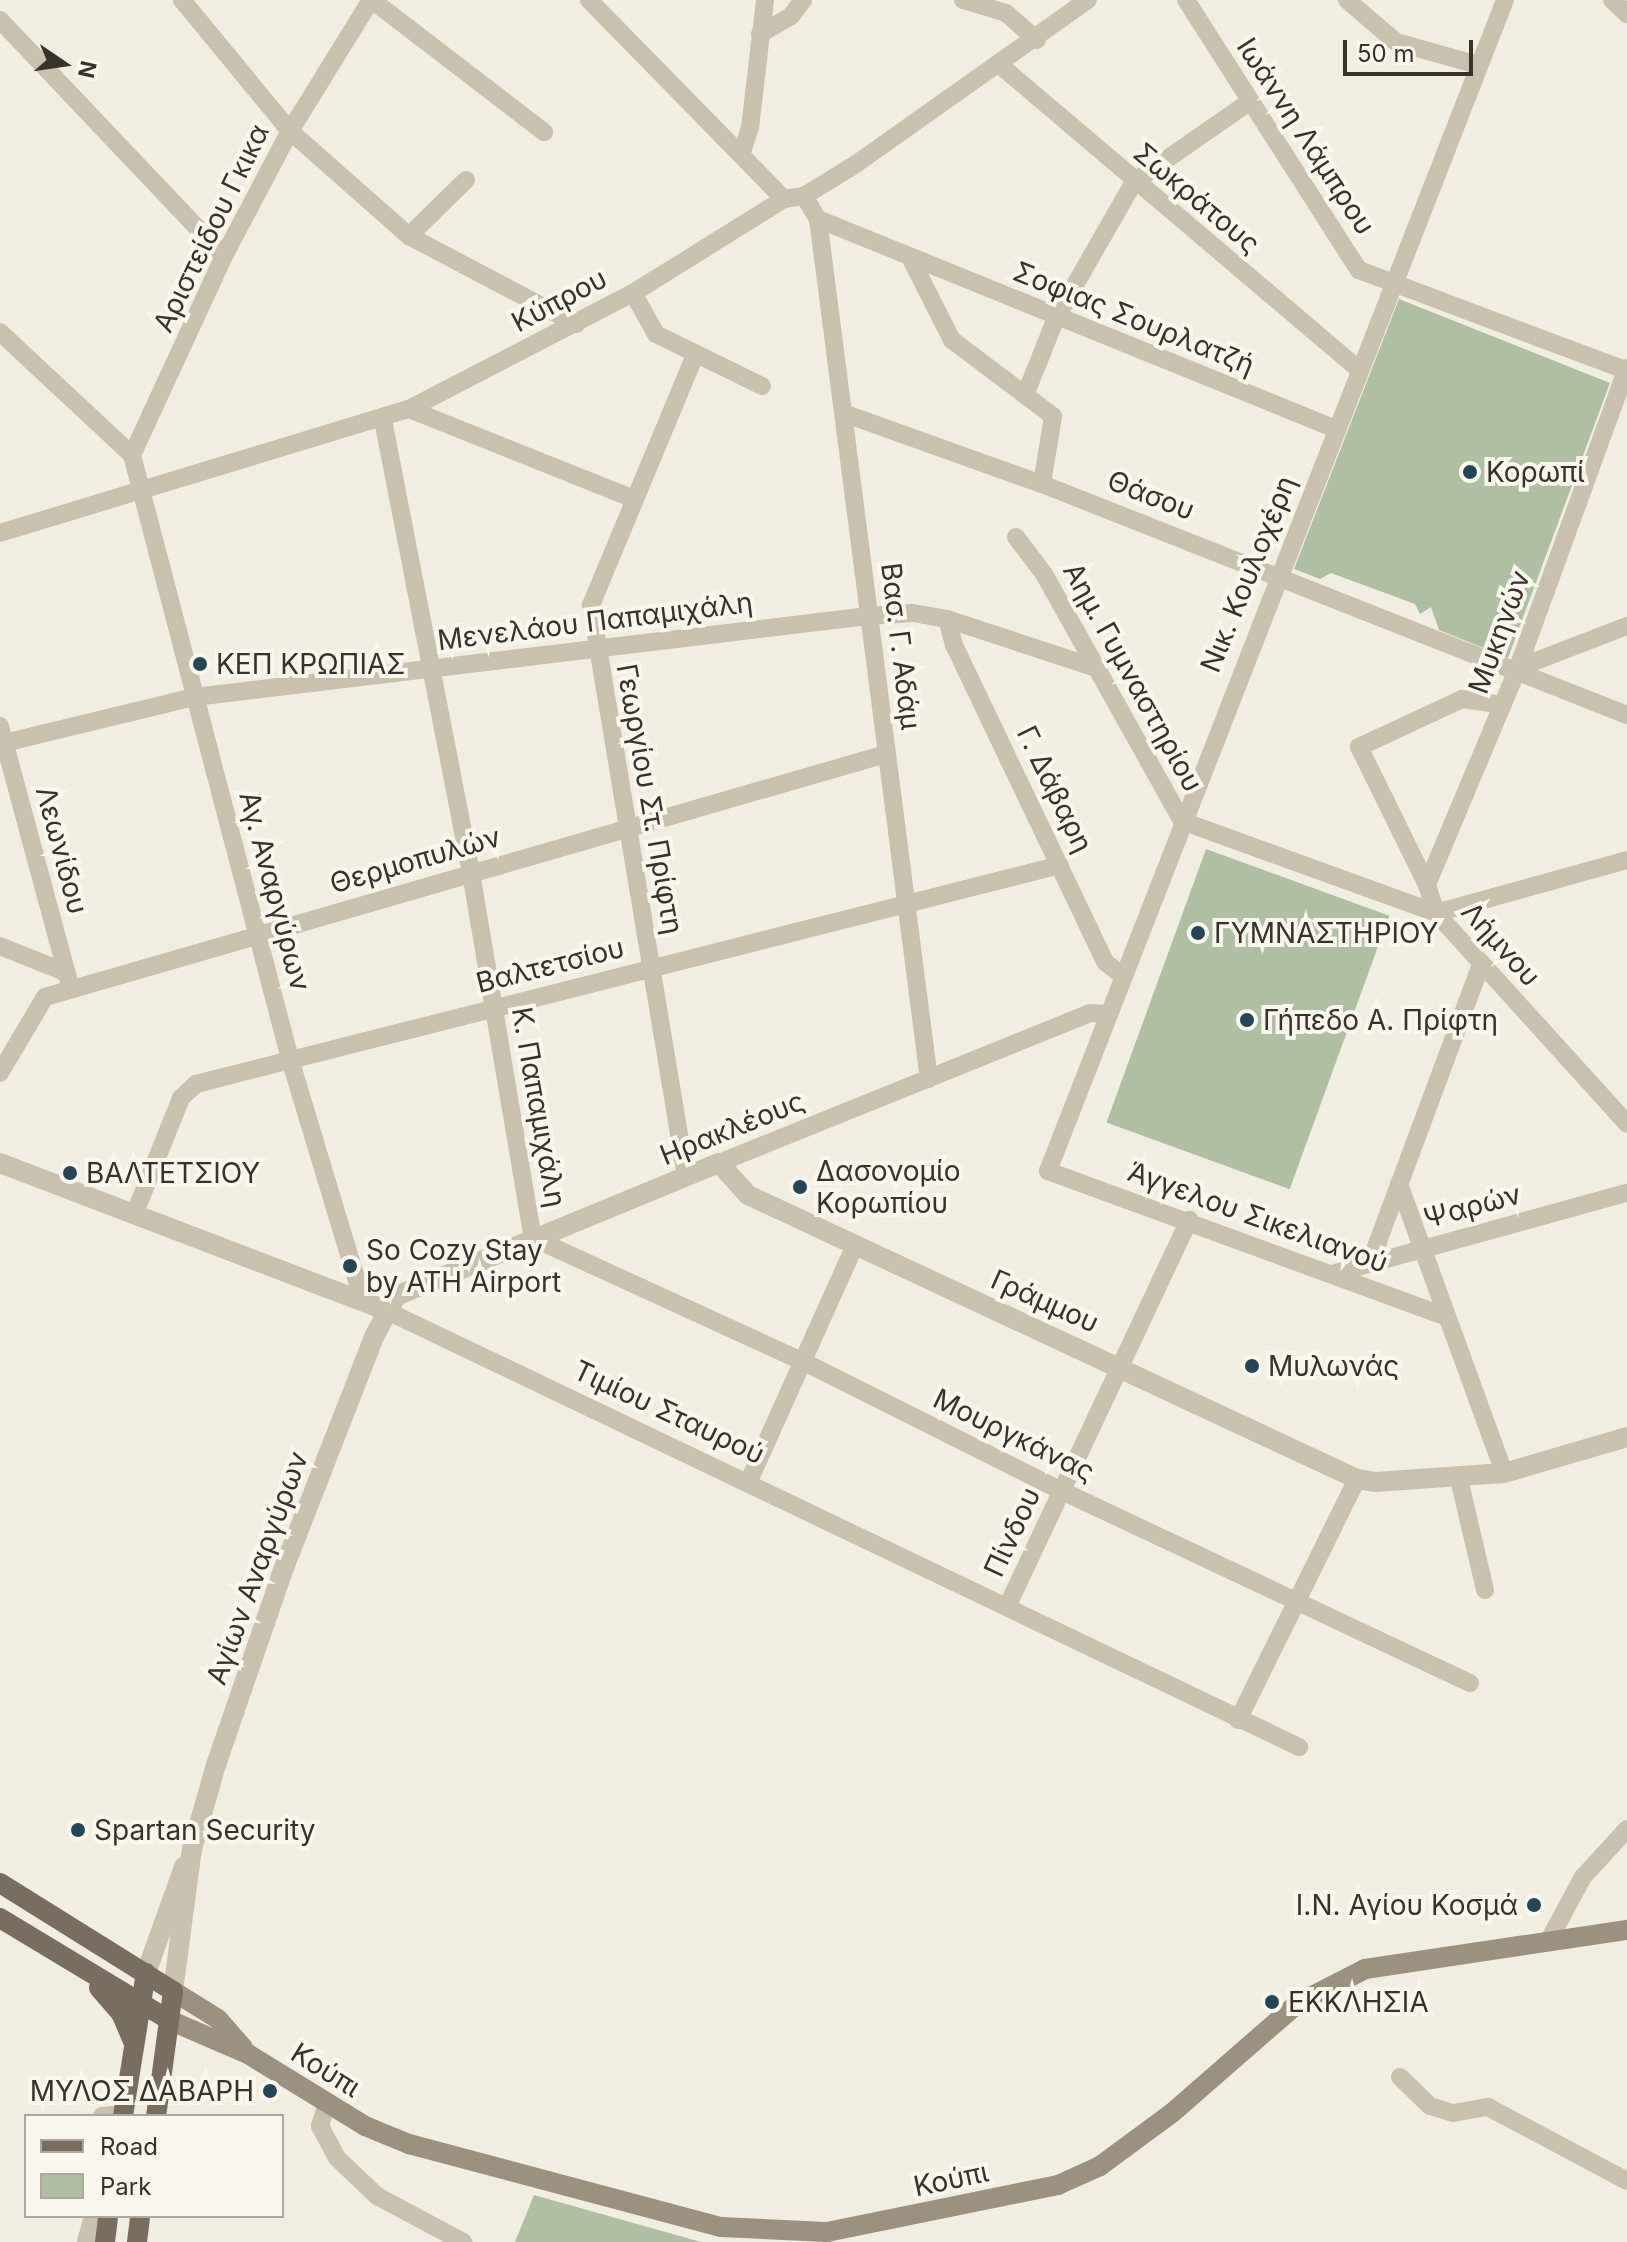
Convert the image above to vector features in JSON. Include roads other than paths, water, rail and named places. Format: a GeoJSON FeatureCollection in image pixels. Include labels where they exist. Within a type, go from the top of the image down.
{"type":"FeatureCollection","features":[{"type":"Feature","properties":{"kind":"main road"},"geometry":{"type":"LineString","coordinates":[[0,1883],[173,1991],[156,2114]]}},
{"type":"Feature","properties":{"kind":"main road"},"geometry":{"type":"LineString","coordinates":[[0,1918],[87,1975],[169,2020]]}},
{"type":"Feature","properties":{"kind":"main road","name":"Κούπι"},"geometry":{"type":"LineString","coordinates":[[169,2020],[248,2054],[327,2104],[409,2144],[721,2227],[827,2232],[1058,2185],[1135,2143],[1316,1990],[1395,1960],[1627,1930]]}},
{"type":"Feature","properties":{"kind":"main road","name":"Αγίων Αναργύρων"},"geometry":{"type":"LineString","coordinates":[[123,2114],[146,1973]]}},
{"type":"Feature","properties":{"kind":"main road"},"geometry":{"type":"LineString","coordinates":[[87,1975],[121,2013],[133,2041]]}},
{"type":"Feature","properties":{"kind":"main road","name":"Κούπι"},"geometry":{"type":"LineString","coordinates":[[173,1991],[218,2019],[248,2054]]}},
{"type":"Feature","properties":{"kind":"main road"},"geometry":{"type":"LineString","coordinates":[[105,2242],[108,2218]]}},
{"type":"Feature","properties":{"kind":"main road"},"geometry":{"type":"LineString","coordinates":[[137,2242],[140,2218]]}},
{"type":"Feature","properties":{"kind":"street"},"geometry":{"type":"LineString","coordinates":[[182,0],[290,131],[409,236],[576,324]]}},
{"type":"Feature","properties":{"kind":"street","name":"Αριστείδου Γκικα"},"geometry":{"type":"LineString","coordinates":[[132,455],[224,256],[290,131],[372,0],[544,132]]}},
{"type":"Feature","properties":{"kind":"street"},"geometry":{"type":"LineString","coordinates":[[589,0],[742,152],[784,199]]}},
{"type":"Feature","properties":{"kind":"street"},"geometry":{"type":"LineString","coordinates":[[742,152],[750,128],[765,0]]}},
{"type":"Feature","properties":{"kind":"street"},"geometry":{"type":"LineString","coordinates":[[760,34],[791,16],[803,0]]}},
{"type":"Feature","properties":{"kind":"street"},"geometry":{"type":"LineString","coordinates":[[963,0],[1006,13],[1037,40]]}},
{"type":"Feature","properties":{"kind":"street","name":"Κύπρου"},"geometry":{"type":"LineString","coordinates":[[0,533],[383,420],[409,409],[633,293],[784,199],[804,196],[1001,66],[1088,0]]}},
{"type":"Feature","properties":{"kind":"street","name":"Ιωάννη Λάμπρου"},"geometry":{"type":"LineString","coordinates":[[1186,0],[1359,270],[1394,286],[1627,371]]}},
{"type":"Feature","properties":{"kind":"street"},"geometry":{"type":"LineString","coordinates":[[1347,0],[1396,42],[1478,65]]}},
{"type":"Feature","properties":{"kind":"street","name":"Νικ. Κουλοχέρη"},"geometry":{"type":"LineString","coordinates":[[1048,1171],[1277,575],[1505,0]]}},
{"type":"Feature","properties":{"kind":"street"},"geometry":{"type":"LineString","coordinates":[[1612,0],[1627,14]]}},
{"type":"Feature","properties":{"kind":"street"},"geometry":{"type":"LineString","coordinates":[[0,20],[224,256]]}},
{"type":"Feature","properties":{"kind":"street","name":"Σωκράτους"},"geometry":{"type":"LineString","coordinates":[[1001,66],[1134,182],[1360,370]]}},
{"type":"Feature","properties":{"kind":"street"},"geometry":{"type":"LineString","coordinates":[[1026,393],[1056,318],[1134,182],[1249,102]]}},
{"type":"Feature","properties":{"kind":"street"},"geometry":{"type":"LineString","coordinates":[[409,236],[466,180]]}},
{"type":"Feature","properties":{"kind":"street"},"geometry":{"type":"LineString","coordinates":[[804,196],[818,219],[911,259],[952,340],[1026,393],[1056,422],[1042,484]]}},
{"type":"Feature","properties":{"kind":"street","name":"Βασ. Γ. Αδάμ"},"geometry":{"type":"LineString","coordinates":[[818,219],[846,414],[868,616],[929,1079]]}},
{"type":"Feature","properties":{"kind":"street","name":"Σοφιας Σουρλατζή"},"geometry":{"type":"LineString","coordinates":[[911,259],[1336,429]]}},
{"type":"Feature","properties":{"kind":"street"},"geometry":{"type":"LineString","coordinates":[[633,293],[656,334],[762,386]]}},
{"type":"Feature","properties":{"kind":"street"},"geometry":{"type":"LineString","coordinates":[[0,332],[132,455],[142,491]]}},
{"type":"Feature","properties":{"kind":"street","name":"Γεωργίου Στ. Πρίφτη"},"geometry":{"type":"LineString","coordinates":[[686,1176],[595,648],[594,592],[695,355]]}},
{"type":"Feature","properties":{"kind":"street","name":"Μυκηνών"},"geometry":{"type":"LineString","coordinates":[[1427,885],[1518,668],[1627,371]]}},
{"type":"Feature","properties":{"kind":"street"},"geometry":{"type":"LineString","coordinates":[[409,409],[634,499]]}},
{"type":"Feature","properties":{"kind":"street","name":"Θάσου"},"geometry":{"type":"LineString","coordinates":[[846,414],[1042,484],[1518,668],[1627,715]]}},
{"type":"Feature","properties":{"kind":"street","name":"Κ. Παπαμιχάλη"},"geometry":{"type":"LineString","coordinates":[[383,420],[471,873],[533,1238]]}},
{"type":"Feature","properties":{"kind":"street","name":"Αγ. Αναργύρων"},"geometry":{"type":"LineString","coordinates":[[142,491],[290,1059],[363,1301]]}},
{"type":"Feature","properties":{"kind":"street","name":"Αημ. Γυμναστηρίου"},"geometry":{"type":"LineString","coordinates":[[1016,537],[1044,574],[1182,821],[1436,913]]}},
{"type":"Feature","properties":{"kind":"street","name":"Μενελάου Παπαμιχάλη"},"geometry":{"type":"LineString","coordinates":[[1,737],[195,697],[913,613],[947,619],[1096,668]]}},
{"type":"Feature","properties":{"kind":"street","name":"Γ. Δάβαρη"},"geometry":{"type":"LineString","coordinates":[[947,619],[954,645],[1105,962],[1123,976]]}},
{"type":"Feature","properties":{"kind":"street"},"geometry":{"type":"LineString","coordinates":[[1518,668],[1627,626]]}},
{"type":"Feature","properties":{"kind":"street"},"geometry":{"type":"LineString","coordinates":[[1436,913],[1427,885],[1359,747],[1462,699],[1503,705]]}},
{"type":"Feature","properties":{"kind":"street","name":"Λεωνίδου"},"geometry":{"type":"LineString","coordinates":[[1,737],[69,981]]}},
{"type":"Feature","properties":{"kind":"street","name":"Θερμοπυλών"},"geometry":{"type":"LineString","coordinates":[[0,1073],[37,1004],[69,981],[257,934],[886,754]]}},
{"type":"Feature","properties":{"kind":"street","name":"Λήμνου"},"geometry":{"type":"LineString","coordinates":[[1627,860],[1436,913],[1627,1124]]}},
{"type":"Feature","properties":{"kind":"street","name":"Βαλτετσίου"},"geometry":{"type":"LineString","coordinates":[[134,1215],[181,1098],[196,1084],[1060,865]]}},
{"type":"Feature","properties":{"kind":"street"},"geometry":{"type":"LineString","coordinates":[[0,946],[69,981]]}},
{"type":"Feature","properties":{"kind":"street"},"geometry":{"type":"LineString","coordinates":[[1370,1263],[1481,964]]}},
{"type":"Feature","properties":{"kind":"street","name":"Ηρακλέους"},"geometry":{"type":"LineString","coordinates":[[387,1311],[402,1291],[1090,1013],[1108,1014]]}},
{"type":"Feature","properties":{"kind":"street","name":"Τιμίου Σταυρού"},"geometry":{"type":"LineString","coordinates":[[0,1163],[387,1311],[749,1481],[1299,1747]]}},
{"type":"Feature","properties":{"kind":"street","name":"Γράμμου"},"geometry":{"type":"LineString","coordinates":[[719,1163],[748,1195],[1121,1366],[1357,1479]]}},
{"type":"Feature","properties":{"kind":"street","name":"Άγγελου Σικελιανού"},"geometry":{"type":"LineString","coordinates":[[1048,1171],[1189,1220],[1447,1317]]}},
{"type":"Feature","properties":{"kind":"street"},"geometry":{"type":"LineString","coordinates":[[1399,1184],[1504,1473]]}},
{"type":"Feature","properties":{"kind":"street","name":"Ψαρών"},"geometry":{"type":"LineString","coordinates":[[1332,1274],[1627,1193]]}},
{"type":"Feature","properties":{"kind":"street","name":"Πίνδου"},"geometry":{"type":"LineString","coordinates":[[1007,1607],[1189,1220]]}},
{"type":"Feature","properties":{"kind":"street","name":"Μουργκάνας"},"geometry":{"type":"LineString","coordinates":[[533,1238],[802,1361],[1062,1491],[1470,1683]]}},
{"type":"Feature","properties":{"kind":"street"},"geometry":{"type":"LineString","coordinates":[[749,1481],[855,1245]]}},
{"type":"Feature","properties":{"kind":"street","name":"Αγίων Αναργύρων"},"geometry":{"type":"LineString","coordinates":[[146,1973],[172,1891],[192,1849],[282,1573],[387,1311]]}},
{"type":"Feature","properties":{"kind":"street"},"geometry":{"type":"LineString","coordinates":[[1238,1720],[1357,1479],[1459,1479],[1504,1473],[1627,1437]]}},
{"type":"Feature","properties":{"kind":"street"},"geometry":{"type":"LineString","coordinates":[[1459,1479],[1485,1590]]}},
{"type":"Feature","properties":{"kind":"street"},"geometry":{"type":"LineString","coordinates":[[1550,1938],[1583,1877],[1627,1829]]}},
{"type":"Feature","properties":{"kind":"street","name":"Αγίων Αναργύρων"},"geometry":{"type":"LineString","coordinates":[[173,1991],[192,1849]]}},
{"type":"Feature","properties":{"kind":"street"},"geometry":{"type":"LineString","coordinates":[[1400,2077],[1430,2106],[1453,2113],[1488,2107],[1627,2181]]}},
{"type":"Feature","properties":{"kind":"street"},"geometry":{"type":"LineString","coordinates":[[327,2104],[320,2126],[337,2158],[377,2196],[463,2242]]}},
{"type":"Feature","properties":{"kind":"street"},"geometry":{"type":"LineString","coordinates":[[86,2242],[92,2218]]}},
{"type":"Feature","properties":{"kind":"place","name":"Κορωπί"},"geometry":{"type":"Point","coordinates":[1470,472]}},
{"type":"Feature","properties":{"kind":"place","name":"ΚΕΠ ΚΡΩΠΙΑΣ"},"geometry":{"type":"Point","coordinates":[200,664]}},
{"type":"Feature","properties":{"kind":"place","name":"ΓΥΜΝΑΣΤΗΡΙΟΥ"},"geometry":{"type":"Point","coordinates":[1198,933]}},
{"type":"Feature","properties":{"kind":"place","name":"Γήπεδο Α. Πρίφτη"},"geometry":{"type":"Point","coordinates":[1247,1020]}},
{"type":"Feature","properties":{"kind":"place","name":"ΒΑΛΤΕΤΣΙΟΥ"},"geometry":{"type":"Point","coordinates":[70,1173]}},
{"type":"Feature","properties":{"kind":"place","name":"Δασονομίο Κορωπίου"},"geometry":{"type":"Point","coordinates":[800,1187]}},
{"type":"Feature","properties":{"kind":"place","name":"So Cozy Stay by ATH Airport"},"geometry":{"type":"Point","coordinates":[350,1266]}},
{"type":"Feature","properties":{"kind":"place","name":"Μυλωνάς"},"geometry":{"type":"Point","coordinates":[1252,1366]}},
{"type":"Feature","properties":{"kind":"place","name":"Spartan Security"},"geometry":{"type":"Point","coordinates":[78,1830]}},
{"type":"Feature","properties":{"kind":"place","name":"Ι.Ν. Αγίου Κοσμά"},"geometry":{"type":"Point","coordinates":[1534,1905]}},
{"type":"Feature","properties":{"kind":"place","name":"ΕΚΚΛΗΣΙΑ"},"geometry":{"type":"Point","coordinates":[1272,2002]}},
{"type":"Feature","properties":{"kind":"place","name":"ΜΥΛΟΣ ΔΑΒΑΡΗ"},"geometry":{"type":"Point","coordinates":[270,2091]}}]}
